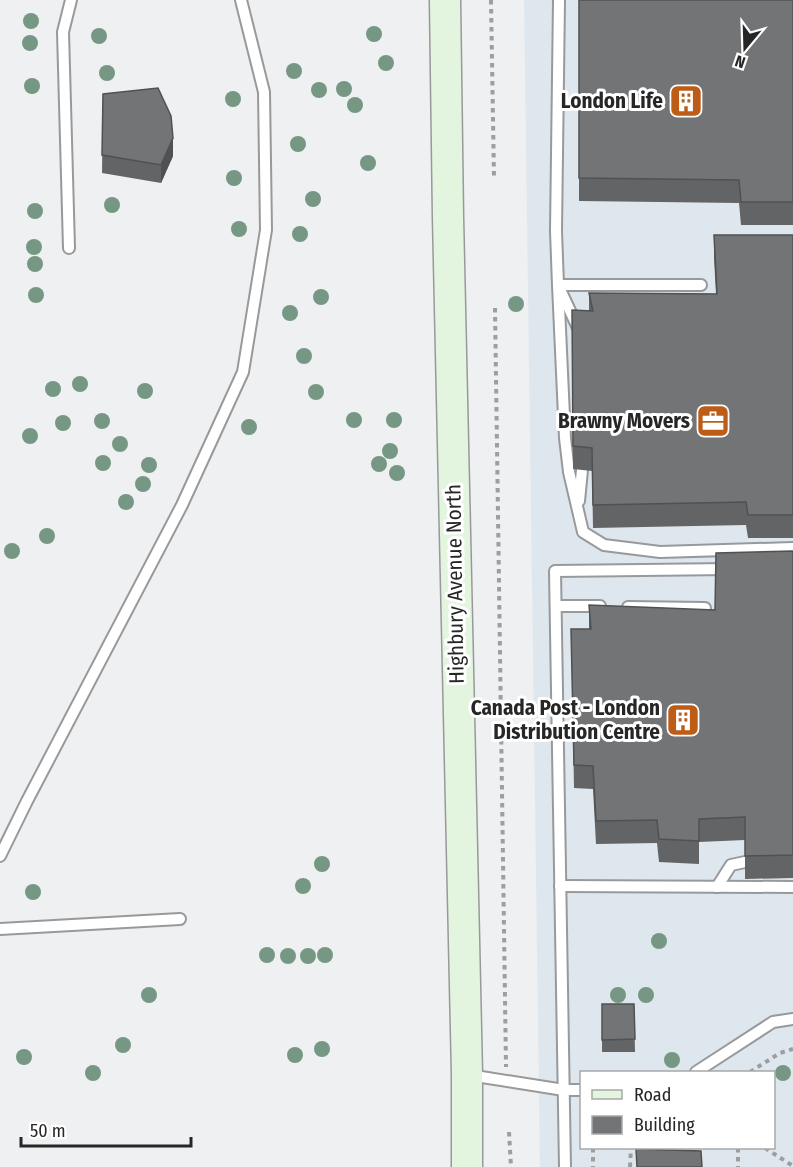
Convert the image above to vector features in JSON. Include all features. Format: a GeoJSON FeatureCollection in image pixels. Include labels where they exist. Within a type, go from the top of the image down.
{"type":"FeatureCollection","features":[{"type":"Feature","properties":{"kind":"main road","name":"Highbury Avenue North"},"geometry":{"type":"LineString","coordinates":[[445,0],[467,1167]]}},
{"type":"Feature","properties":{"kind":"lane"},"geometry":{"type":"LineString","coordinates":[[69,248],[63,32],[71,0]]}},
{"type":"Feature","properties":{"kind":"lane"},"geometry":{"type":"LineString","coordinates":[[0,856],[182,505],[243,372],[266,230],[264,92],[241,0]]}},
{"type":"Feature","properties":{"kind":"lane"},"geometry":{"type":"LineString","coordinates":[[559,0],[556,231],[558,285],[565,438],[569,472],[583,532],[604,545],[660,552],[793,548]]}},
{"type":"Feature","properties":{"kind":"lane"},"geometry":{"type":"LineString","coordinates":[[558,285],[701,285]]}},
{"type":"Feature","properties":{"kind":"lane"},"geometry":{"type":"LineString","coordinates":[[558,285],[581,334]]}},
{"type":"Feature","properties":{"kind":"lane"},"geometry":{"type":"LineString","coordinates":[[578,513],[582,470]]}},
{"type":"Feature","properties":{"kind":"lane"},"geometry":{"type":"LineString","coordinates":[[565,1167],[555,571],[746,568]]}},
{"type":"Feature","properties":{"kind":"lane"},"geometry":{"type":"LineString","coordinates":[[556,606],[705,608]]}},
{"type":"Feature","properties":{"kind":"lane"},"geometry":{"type":"LineString","coordinates":[[717,887],[731,865],[745,862]]}},
{"type":"Feature","properties":{"kind":"lane"},"geometry":{"type":"LineString","coordinates":[[560,886],[793,887]]}},
{"type":"Feature","properties":{"kind":"lane"},"geometry":{"type":"LineString","coordinates":[[0,929],[180,919]]}},
{"type":"Feature","properties":{"kind":"lane"},"geometry":{"type":"LineString","coordinates":[[698,1071],[773,1022],[793,1019]]}},
{"type":"Feature","properties":{"kind":"lane"},"geometry":{"type":"LineString","coordinates":[[467,1075],[564,1090],[580,1090]]}},
{"type":"Feature","properties":{"kind":"path"},"geometry":{"type":"LineString","coordinates":[[491,0],[494,178]]}},
{"type":"Feature","properties":{"kind":"path"},"geometry":{"type":"LineString","coordinates":[[495,308],[506,1068]]}},
{"type":"Feature","properties":{"kind":"path"},"geometry":{"type":"LineString","coordinates":[[752,1071],[780,1053],[793,1049]]}},
{"type":"Feature","properties":{"kind":"path"},"geometry":{"type":"LineString","coordinates":[[509,1132],[511,1167]]}},
{"type":"Feature","properties":{"kind":"path"},"geometry":{"type":"LineString","coordinates":[[593,1149],[593,1167]]}},
{"type":"Feature","properties":{"kind":"path"},"geometry":{"type":"LineString","coordinates":[[630,1167],[631,1149]]}},
{"type":"Feature","properties":{"kind":"path"},"geometry":{"type":"LineString","coordinates":[[738,1149],[738,1167]]}},
{"type":"Feature","properties":{"kind":"path"},"geometry":{"type":"LineString","coordinates":[[767,1149],[793,1166]]}},
{"type":"Feature","properties":{"kind":"shaded area"},"geometry":{"type":"Polygon","coordinates":[[[524,0],[793,0],[793,1167],[540,1167],[524,0]]]}},
{"type":"Feature","properties":{"kind":"building","name":"London Life"},"geometry":{"type":"Polygon","coordinates":[[[579,0],[793,0],[793,202],[741,202],[739,180],[579,178],[579,0]]]}},
{"type":"Feature","properties":{"kind":"building"},"geometry":{"type":"Polygon","coordinates":[[[158,88],[171,116],[173,138],[161,165],[102,155],[103,94],[158,88]]]}},
{"type":"Feature","properties":{"kind":"building"},"geometry":{"type":"Polygon","coordinates":[[[714,235],[793,235],[793,515],[748,515],[746,502],[593,505],[592,448],[573,446],[572,310],[593,311],[589,293],[717,294],[714,235]]]}},
{"type":"Feature","properties":{"kind":"building","name":"Canada Post - London Distribution Centre"},"geometry":{"type":"Polygon","coordinates":[[[793,551],[793,855],[745,856],[745,817],[699,819],[699,841],[659,839],[657,820],[596,821],[593,766],[574,765],[571,629],[591,629],[589,605],[715,610],[716,553],[793,551]]]}},
{"type":"Feature","properties":{"kind":"building"},"geometry":{"type":"Polygon","coordinates":[[[602,1004],[634,1004],[635,1039],[602,1040],[602,1004]]]}},
{"type":"Feature","properties":{"kind":"building"},"geometry":{"type":"Polygon","coordinates":[[[636,1149],[701,1151],[702,1167],[637,1167],[636,1149]]]}},
{"type":"Feature","properties":{"kind":"place","name":"London Life"},"geometry":{"type":"Point","coordinates":[686,101]}},
{"type":"Feature","properties":{"kind":"place","name":"Brawny Movers"},"geometry":{"type":"Point","coordinates":[713,421]}},
{"type":"Feature","properties":{"kind":"place","name":"Canada Post - London Distribution Centre"},"geometry":{"type":"Point","coordinates":[683,720]}}]}
